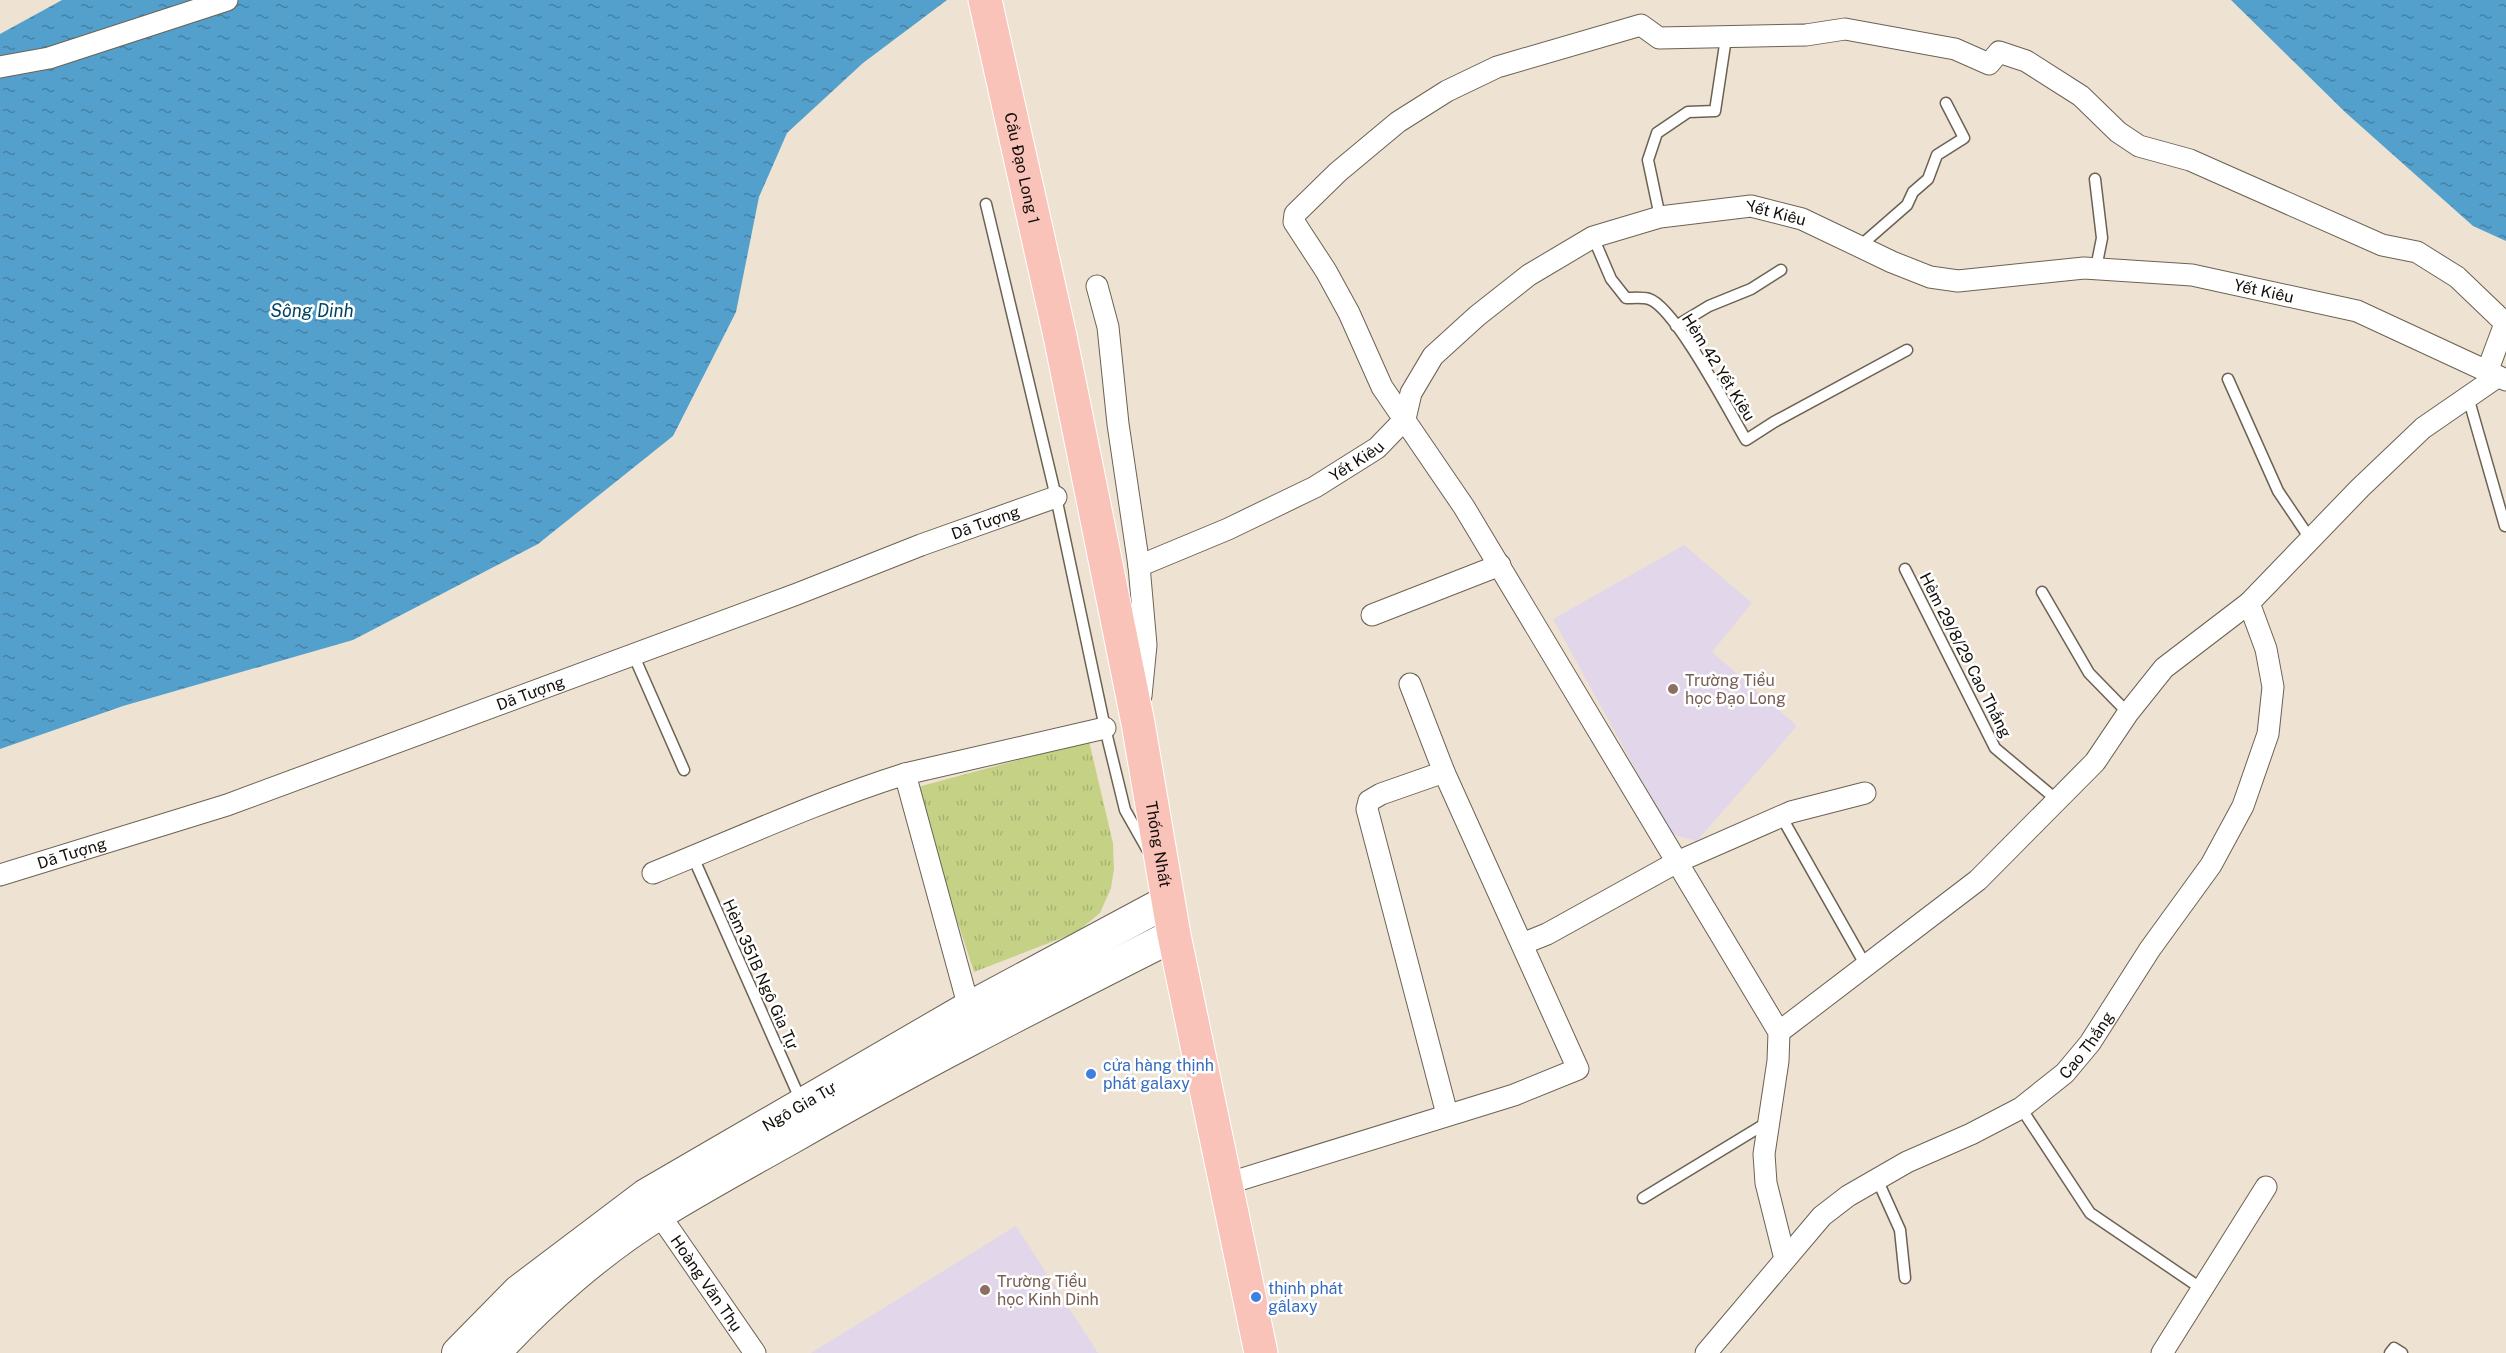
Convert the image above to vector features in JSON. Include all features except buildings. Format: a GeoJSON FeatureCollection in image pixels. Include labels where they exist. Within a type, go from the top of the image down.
{"type":"FeatureCollection","features":[{"type":"Feature","properties":{"kind":"main road","name":"Cầu Đạo Long 1"},"geometry":{"type":"LineString","coordinates":[[985,0],[1060,336]]}},
{"type":"Feature","properties":{"kind":"main road","name":"Thống Nhất"},"geometry":{"type":"LineString","coordinates":[[1060,336],[1138,723],[1174,935],[1261,1353]]}},
{"type":"Feature","properties":{"kind":"main road","name":"Ngô Gia Tự"},"geometry":{"type":"LineString","coordinates":[[976,1021],[1166,890]]}},
{"type":"Feature","properties":{"kind":"main road","name":"Ngô Gia Tự"},"geometry":{"type":"LineString","coordinates":[[494,1353],[559,1290],[620,1240],[652,1204],[976,1021],[1174,935]]}},
{"type":"Feature","properties":{"kind":"main road","name":"Ngô Gia Tự"},"geometry":{"type":"LineString","coordinates":[[458,1353],[519,1291],[802,1104],[848,1092]]}},
{"type":"Feature","properties":{"kind":"street"},"geometry":{"type":"LineString","coordinates":[[0,67],[49,58],[227,0]]}},
{"type":"Feature","properties":{"kind":"street"},"geometry":{"type":"LineString","coordinates":[[1779,1032],[1978,880],[2095,762],[2128,713],[2164,668],[2250,603],[2360,488],[2423,428],[2497,376],[2506,322],[2457,277],[2416,252],[2382,244],[2362,236],[2190,160],[2139,146],[2118,132],[2081,96],[2026,60],[1999,52],[1989,64],[1955,49],[1845,29],[1806,35],[1659,38],[1641,25],[1497,67],[1447,91],[1398,122],[1338,172],[1295,214],[1294,222],[1326,271],[1349,313],[1382,387],[1464,507],[1500,565],[1779,1032],[1778,1062],[1764,1154],[1766,1182],[1785,1260]]}},
{"type":"Feature","properties":{"kind":"street","name":"Yết Kiêu"},"geometry":{"type":"LineString","coordinates":[[1139,566],[1228,529],[1315,487],[1377,448],[1405,419],[1411,393],[1433,356],[1477,316],[1529,275],[1593,237],[1660,217],[1751,206],[1802,219],[1892,262],[1930,277],[1958,281],[2084,267],[2192,275],[2357,311],[2497,376]]}},
{"type":"Feature","properties":{"kind":"street"},"geometry":{"type":"LineString","coordinates":[[1097,286],[1108,327],[1118,424],[1139,566],[1146,645],[1138,723]]}},
{"type":"Feature","properties":{"kind":"street","name":"Dã Tượng"},"geometry":{"type":"LineString","coordinates":[[0,875],[227,805],[921,545],[1056,497]]}},
{"type":"Feature","properties":{"kind":"street"},"geometry":{"type":"LineString","coordinates":[[1372,615],[1500,565]]}},
{"type":"Feature","properties":{"kind":"street","name":"Cao Thắng"},"geometry":{"type":"LineString","coordinates":[[1706,1353],[1822,1216],[1848,1196],[1906,1162],[1971,1134],[2021,1108],[2065,1073],[2090,1043],[2150,949],[2211,865],[2243,806],[2268,734],[2273,687],[2266,649],[2250,603]]}},
{"type":"Feature","properties":{"kind":"street"},"geometry":{"type":"LineString","coordinates":[[1226,1184],[1514,1095],[1578,1069],[1444,772],[1410,684]]}},
{"type":"Feature","properties":{"kind":"street"},"geometry":{"type":"LineString","coordinates":[[653,873],[828,800],[905,774],[1105,728]]}},
{"type":"Feature","properties":{"kind":"street"},"geometry":{"type":"LineString","coordinates":[[1444,772],[1381,794],[1369,801],[1367,809],[1447,1114]]}},
{"type":"Feature","properties":{"kind":"street"},"geometry":{"type":"LineString","coordinates":[[905,774],[976,1021]]}},
{"type":"Feature","properties":{"kind":"street"},"geometry":{"type":"LineString","coordinates":[[1522,944],[1547,934],[1677,862],[1781,816],[1865,793]]}},
{"type":"Feature","properties":{"kind":"street"},"geometry":{"type":"LineString","coordinates":[[2162,1353],[2266,1187]]}},
{"type":"Feature","properties":{"kind":"street","name":"Hoàng Văn Thụ"},"geometry":{"type":"LineString","coordinates":[[652,1204],[755,1353]]}},
{"type":"Feature","properties":{"kind":"lane"},"geometry":{"type":"LineString","coordinates":[[1660,217],[1648,160],[1657,133],[1688,112],[1715,111],[1726,38]]}},
{"type":"Feature","properties":{"kind":"lane"},"geometry":{"type":"LineString","coordinates":[[1860,246],[1907,205],[1913,192],[1928,179],[1937,155],[1964,138],[1946,103]]}},
{"type":"Feature","properties":{"kind":"lane"},"geometry":{"type":"LineString","coordinates":[[2095,179],[2102,238],[2096,268]]}},
{"type":"Feature","properties":{"kind":"lane"},"geometry":{"type":"LineString","coordinates":[[986,204],[1056,497],[1105,728],[1125,810],[1166,890]]}},
{"type":"Feature","properties":{"kind":"lane","name":"Hẻm 42 Yết Kiêu"},"geometry":{"type":"LineString","coordinates":[[1593,237],[1611,279],[1626,298],[1650,299],[1666,311],[1746,440],[1774,422],[1907,350]]}},
{"type":"Feature","properties":{"kind":"lane"},"geometry":{"type":"LineString","coordinates":[[1676,326],[1709,306],[1751,289],[1781,270]]}},
{"type":"Feature","properties":{"kind":"lane"},"geometry":{"type":"LineString","coordinates":[[2228,380],[2278,490],[2311,540]]}},
{"type":"Feature","properties":{"kind":"lane"},"geometry":{"type":"LineString","coordinates":[[2468,397],[2505,526]]}},
{"type":"Feature","properties":{"kind":"lane","name":"Hẻm 29/8/29 Cao Thắng"},"geometry":{"type":"LineString","coordinates":[[1905,569],[1995,747],[2057,800]]}},
{"type":"Feature","properties":{"kind":"lane"},"geometry":{"type":"LineString","coordinates":[[2042,592],[2089,674],[2128,713]]}},
{"type":"Feature","properties":{"kind":"lane"},"geometry":{"type":"LineString","coordinates":[[633,654],[684,770]]}},
{"type":"Feature","properties":{"kind":"lane"},"geometry":{"type":"LineString","coordinates":[[1781,816],[1866,966]]}},
{"type":"Feature","properties":{"kind":"lane","name":"Hẻm 351B Ngô Gia Tự"},"geometry":{"type":"LineString","coordinates":[[693,857],[802,1104]]}},
{"type":"Feature","properties":{"kind":"lane"},"geometry":{"type":"LineString","coordinates":[[2021,1108],[2090,1214],[2202,1289]]}},
{"type":"Feature","properties":{"kind":"lane"},"geometry":{"type":"LineString","coordinates":[[1643,1198],[1769,1122]]}},
{"type":"Feature","properties":{"kind":"lane"},"geometry":{"type":"LineString","coordinates":[[1877,1179],[1900,1230],[1905,1278]]}},
{"type":"Feature","properties":{"kind":"lane"},"geometry":{"type":"LineString","coordinates":[[2390,1353],[2394,1348],[2402,1353]]}},
{"type":"Feature","properties":{"kind":"shaded area","name":"Trường Tiểu học Đạo Long"},"geometry":{"type":"Polygon","coordinates":[[[1684,545],[1752,603],[1712,652],[1797,726],[1697,841],[1671,834],[1553,619],[1684,545]]]}},
{"type":"Feature","properties":{"kind":"shaded area","name":"Trường Tiểu học Kinh Dinh"},"geometry":{"type":"Polygon","coordinates":[[[1016,1226],[1098,1353],[811,1353],[1016,1226]]]}},
{"type":"Feature","properties":{"kind":"green space"},"geometry":{"type":"Polygon","coordinates":[[[1089,741],[1113,843],[1114,869],[1111,888],[1100,913],[1077,932],[974,972],[914,788],[1089,741]]]}},
{"type":"Feature","properties":{"kind":"water","name":"Sông Dinh"},"geometry":{"type":"Polygon","coordinates":[[[62,0],[947,0],[863,63],[787,133],[759,197],[736,312],[673,436],[538,544],[353,640],[123,706],[0,749],[0,34],[62,0]]]}},
{"type":"Feature","properties":{"kind":"water"},"geometry":{"type":"Polygon","coordinates":[[[2231,0],[2506,0],[2506,241],[2473,226],[2345,112],[2231,0]]]}},
{"type":"Feature","properties":{"kind":"place","name":"Trường Tiểu học Đạo Long"},"geometry":{"type":"Point","coordinates":[1673,689]}},
{"type":"Feature","properties":{"kind":"place","name":"cửa hàng thịnh phát galaxy"},"geometry":{"type":"Point","coordinates":[1091,1074]}},
{"type":"Feature","properties":{"kind":"place","name":"Trường Tiểu học Kinh Dinh"},"geometry":{"type":"Point","coordinates":[985,1290]}},
{"type":"Feature","properties":{"kind":"place","name":"thịnh phát gâlaxy"},"geometry":{"type":"Point","coordinates":[1256,1297]}}]}
